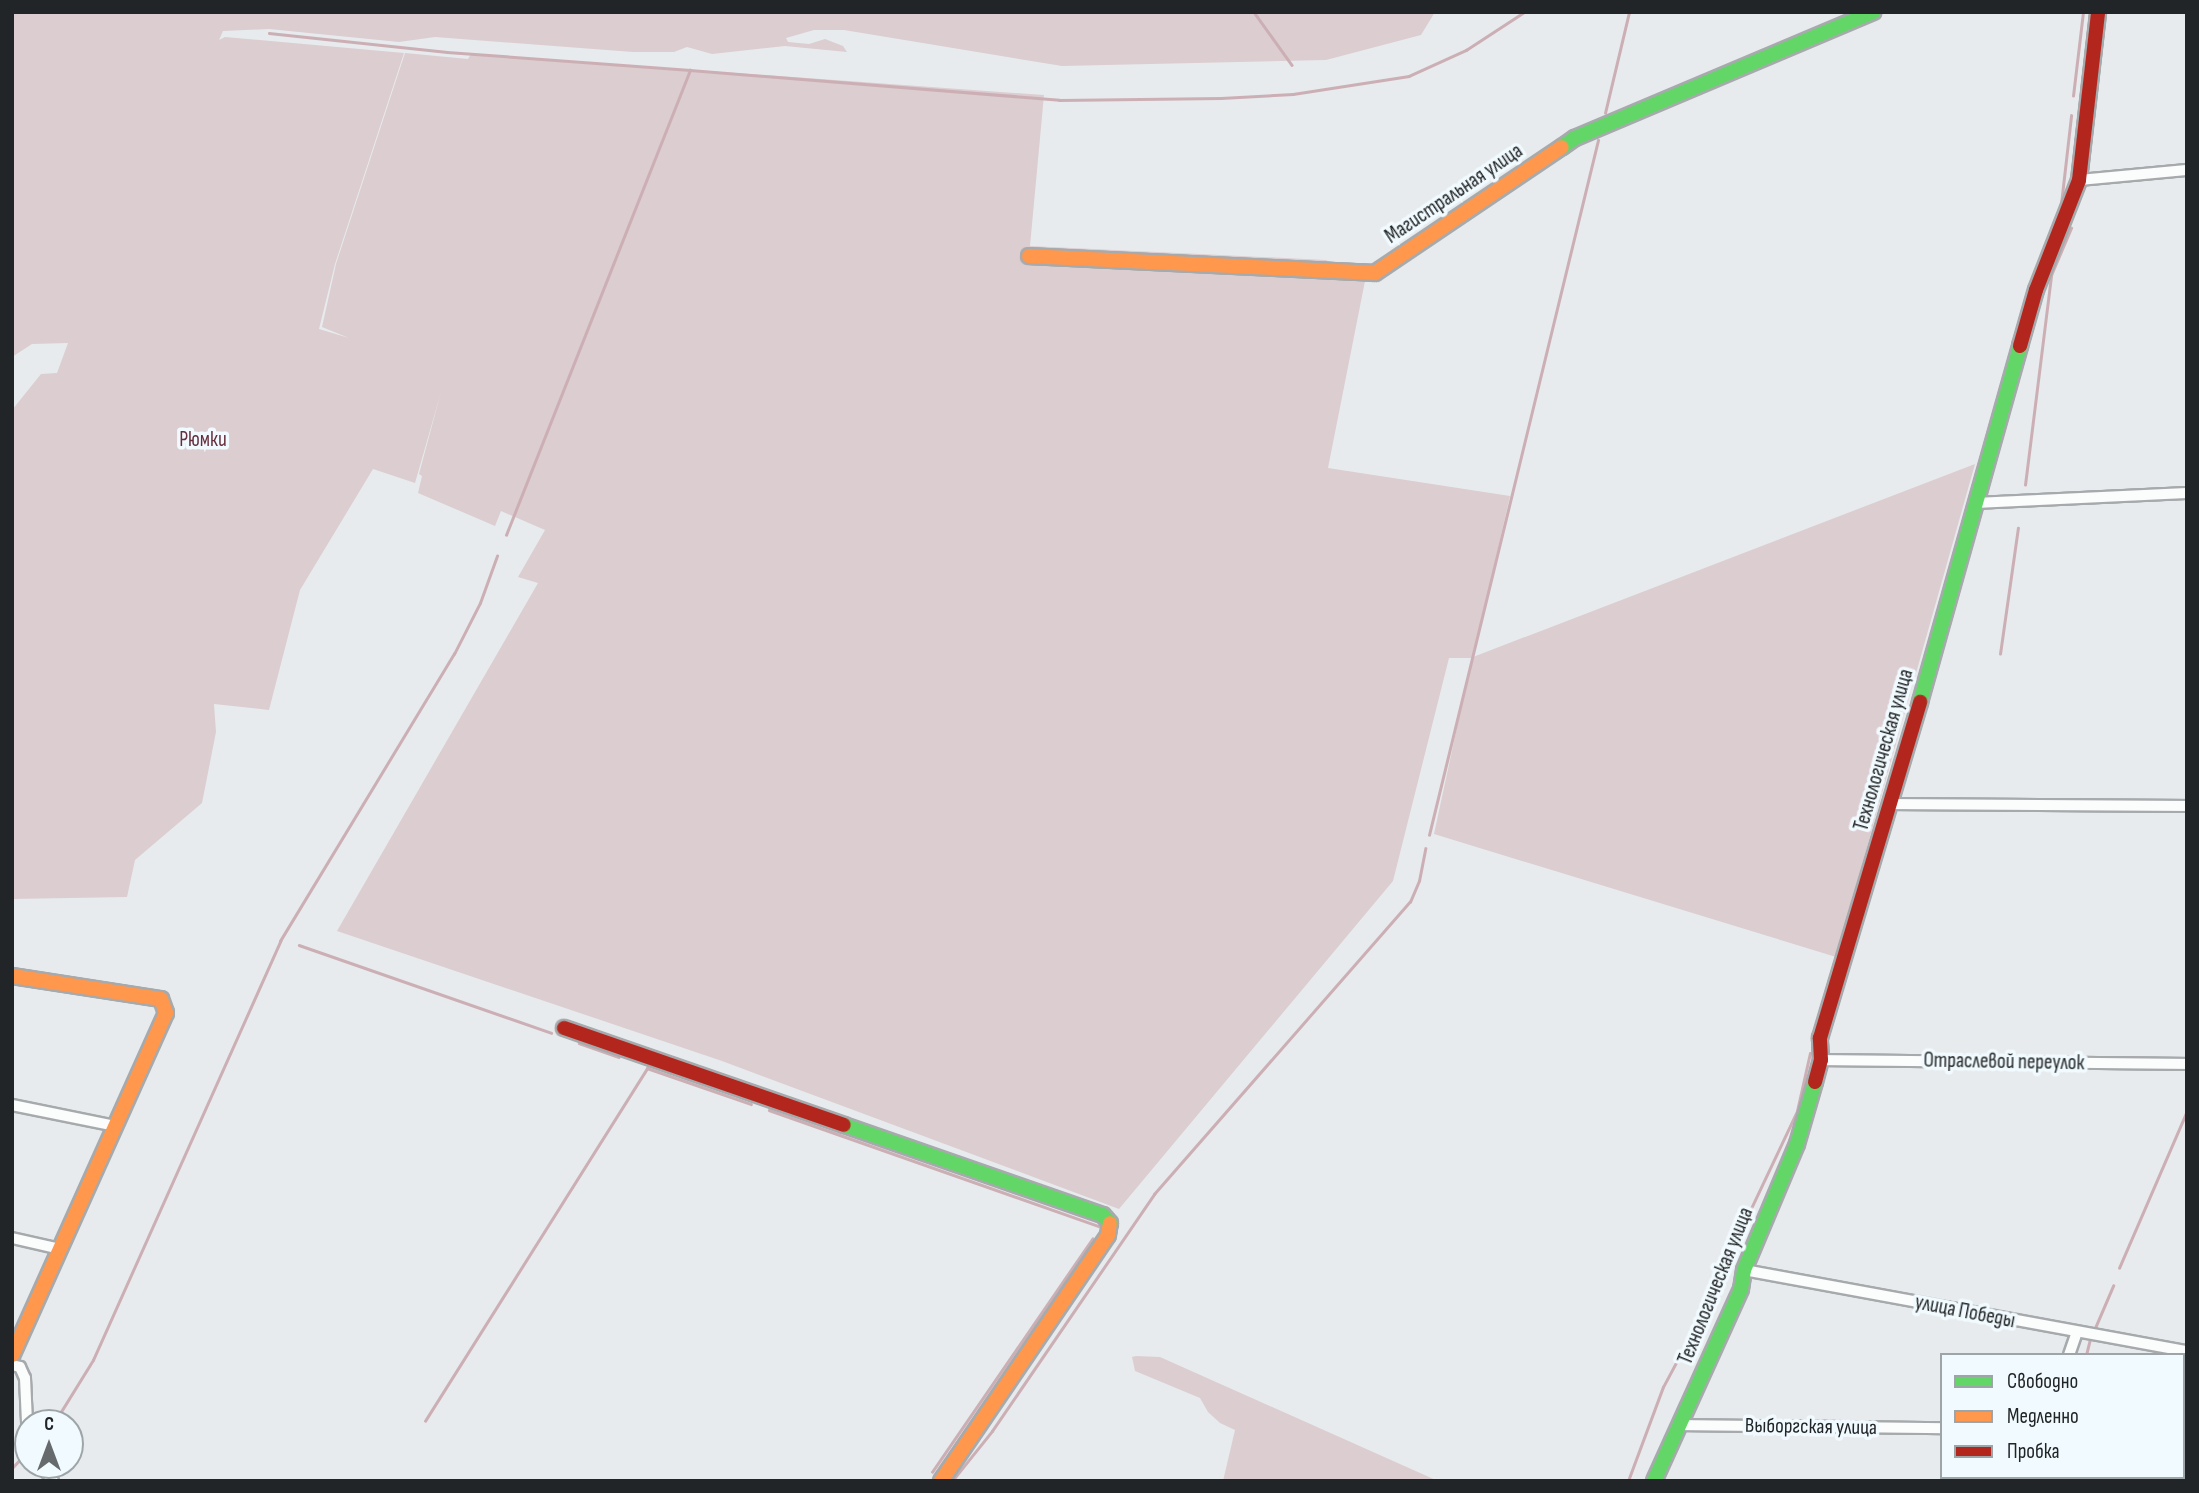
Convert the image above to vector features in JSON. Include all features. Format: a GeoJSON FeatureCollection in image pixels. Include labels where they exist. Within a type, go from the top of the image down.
{"type":"FeatureCollection","features":[{"type":"Feature","properties":{"kind":"street","name":"Магистральная улица"},"geometry":{"type":"LineString","coordinates":[[1029,256],[1375,273],[1582,135],[1874,12]]}},
{"type":"Feature","properties":{"kind":"street","name":"Технологическая улица"},"geometry":{"type":"LineString","coordinates":[[1654,1481],[1741,1289],[1744,1270],[1797,1144],[1821,1060],[1819,1038],[1891,804],[2036,290],[2079,180],[2098,12]]}},
{"type":"Feature","properties":{"kind":"street"},"geometry":{"type":"LineString","coordinates":[[2079,180],[2187,170]]}},
{"type":"Feature","properties":{"kind":"street"},"geometry":{"type":"LineString","coordinates":[[1975,503],[2187,493]]}},
{"type":"Feature","properties":{"kind":"street"},"geometry":{"type":"LineString","coordinates":[[1891,804],[2187,806]]}},
{"type":"Feature","properties":{"kind":"street"},"geometry":{"type":"LineString","coordinates":[[12,976],[161,999],[166,1013],[12,1355]]}},
{"type":"Feature","properties":{"kind":"street"},"geometry":{"type":"LineString","coordinates":[[564,1028],[1103,1215],[1110,1223],[1108,1235],[941,1481]]}},
{"type":"Feature","properties":{"kind":"street","name":"Отраслевой переулок"},"geometry":{"type":"LineString","coordinates":[[1821,1060],[2187,1064]]}},
{"type":"Feature","properties":{"kind":"street"},"geometry":{"type":"LineString","coordinates":[[12,1105],[115,1126]]}},
{"type":"Feature","properties":{"kind":"street"},"geometry":{"type":"LineString","coordinates":[[12,1238],[60,1249]]}},
{"type":"Feature","properties":{"kind":"street","name":"улица Победы"},"geometry":{"type":"LineString","coordinates":[[1744,1270],[2187,1351]]}},
{"type":"Feature","properties":{"kind":"street"},"geometry":{"type":"LineString","coordinates":[[2071,1353],[2077,1332]]}},
{"type":"Feature","properties":{"kind":"street"},"geometry":{"type":"LineString","coordinates":[[12,1365],[20,1367],[25,1378],[26,1409]]}},
{"type":"Feature","properties":{"kind":"street","name":"Выборгская улица"},"geometry":{"type":"LineString","coordinates":[[1680,1425],[1940,1428]]}},
{"type":"Feature","properties":{"kind":"green space","name":"Рюмки"},"geometry":{"type":"Polygon","coordinates":[[[12,12],[1435,12],[1421,35],[1326,60],[1062,66],[844,30],[814,30],[786,38],[788,42],[809,44],[825,39],[843,46],[847,52],[785,46],[712,54],[687,47],[674,52],[633,52],[435,37],[399,42],[269,29],[223,31],[219,40],[225,37],[404,53],[335,264],[319,329],[349,338],[322,327],[336,264],[405,53],[468,59],[471,54],[1044,95],[1030,246],[1326,260],[1365,281],[1328,468],[1510,496],[1473,657],[1975,464],[1836,957],[1434,834],[1472,658],[1449,658],[1393,881],[1119,1209],[722,1061],[337,931],[538,583],[518,577],[545,530],[501,511],[495,526],[418,493],[422,476],[419,474],[441,392],[415,483],[373,469],[300,590],[269,710],[214,704],[216,732],[202,803],[135,860],[127,897],[12,899],[12,410],[41,374],[57,373],[68,343],[32,344],[12,357],[12,12]]]}},
{"type":"Feature","properties":{"kind":"green space"},"geometry":{"type":"Polygon","coordinates":[[[1132,1357],[1160,1357],[1438,1481],[1223,1481],[1235,1430],[1220,1423],[1208,1412],[1200,1398],[1135,1371],[1132,1357]]]}},
{"type":"Feature","properties":{"kind":"waterway"},"geometry":{"type":"LineString","coordinates":[[1254,12],[1292,65]]}},
{"type":"Feature","properties":{"kind":"waterway"},"geometry":{"type":"LineString","coordinates":[[506,535],[690,70],[1059,100],[1221,98],[1293,94],[1409,76],[1466,50],[1524,12]]}},
{"type":"Feature","properties":{"kind":"waterway"},"geometry":{"type":"LineString","coordinates":[[1605,113],[1629,12]]}},
{"type":"Feature","properties":{"kind":"waterway"},"geometry":{"type":"LineString","coordinates":[[2073,96],[2083,12]]}},
{"type":"Feature","properties":{"kind":"waterway"},"geometry":{"type":"LineString","coordinates":[[269,33],[447,52],[690,70]]}},
{"type":"Feature","properties":{"kind":"waterway"},"geometry":{"type":"LineString","coordinates":[[2061,204],[2071,116]]}},
{"type":"Feature","properties":{"kind":"waterway"},"geometry":{"type":"LineString","coordinates":[[1429,835],[1598,140]]}},
{"type":"Feature","properties":{"kind":"waterway"},"geometry":{"type":"LineString","coordinates":[[2025,485],[2051,275],[2071,228]]}},
{"type":"Feature","properties":{"kind":"waterway"},"geometry":{"type":"LineString","coordinates":[[2000,654],[2018,528]]}},
{"type":"Feature","properties":{"kind":"waterway"},"geometry":{"type":"LineString","coordinates":[[63,1409],[93,1360],[280,941],[454,654],[480,603],[497,556]]}},
{"type":"Feature","properties":{"kind":"waterway"},"geometry":{"type":"LineString","coordinates":[[952,1481],[992,1431],[1154,1194],[1410,902],[1419,881],[1425,849]]}},
{"type":"Feature","properties":{"kind":"waterway"},"geometry":{"type":"LineString","coordinates":[[299,945],[551,1033]]}},
{"type":"Feature","properties":{"kind":"waterway"},"geometry":{"type":"LineString","coordinates":[[579,1043],[619,1057]]}},
{"type":"Feature","properties":{"kind":"waterway"},"geometry":{"type":"LineString","coordinates":[[1628,1481],[1663,1387],[1694,1329],[1797,1111],[1810,1053]]}},
{"type":"Feature","properties":{"kind":"waterway"},"geometry":{"type":"LineString","coordinates":[[425,1421],[647,1068],[751,1104]]}},
{"type":"Feature","properties":{"kind":"waterway"},"geometry":{"type":"LineString","coordinates":[[769,1110],[1099,1226]]}},
{"type":"Feature","properties":{"kind":"waterway"},"geometry":{"type":"LineString","coordinates":[[2119,1268],[2187,1111]]}},
{"type":"Feature","properties":{"kind":"waterway"},"geometry":{"type":"LineString","coordinates":[[932,1472],[1092,1239]]}},
{"type":"Feature","properties":{"kind":"waterway"},"geometry":{"type":"LineString","coordinates":[[2095,1328],[2113,1286]]}},
{"type":"Feature","properties":{"kind":"waterway"},"geometry":{"type":"LineString","coordinates":[[2086,1353],[2090,1339]]}},
{"type":"Feature","properties":{"kind":"traffic: fast"},"geometry":{"type":"LineString","coordinates":[[1562,147],[1575,138],[1874,12]]}},
{"type":"Feature","properties":{"kind":"traffic: fast"},"geometry":{"type":"LineString","coordinates":[[1920,702],[2020,346]]}},
{"type":"Feature","properties":{"kind":"traffic: fast"},"geometry":{"type":"LineString","coordinates":[[1654,1481],[1741,1289],[1744,1270],[1797,1144],[1815,1082]]}},
{"type":"Feature","properties":{"kind":"traffic: fast"},"geometry":{"type":"LineString","coordinates":[[844,1125],[1103,1215],[1110,1223]]}},
{"type":"Feature","properties":{"kind":"traffic: slow"},"geometry":{"type":"LineString","coordinates":[[1029,256],[1375,273],[1562,147]]}},
{"type":"Feature","properties":{"kind":"traffic: slow"},"geometry":{"type":"LineString","coordinates":[[12,976],[161,999],[166,1013],[12,1355]]}},
{"type":"Feature","properties":{"kind":"traffic: slow"},"geometry":{"type":"LineString","coordinates":[[941,1481],[1108,1235],[1110,1223]]}},
{"type":"Feature","properties":{"kind":"traffic: jam"},"geometry":{"type":"LineString","coordinates":[[2020,346],[2036,290],[2079,180],[2098,12]]}},
{"type":"Feature","properties":{"kind":"traffic: jam"},"geometry":{"type":"LineString","coordinates":[[1815,1082],[1821,1060],[1820,1038],[1920,702]]}},
{"type":"Feature","properties":{"kind":"traffic: jam"},"geometry":{"type":"LineString","coordinates":[[564,1028],[844,1125]]}}]}
